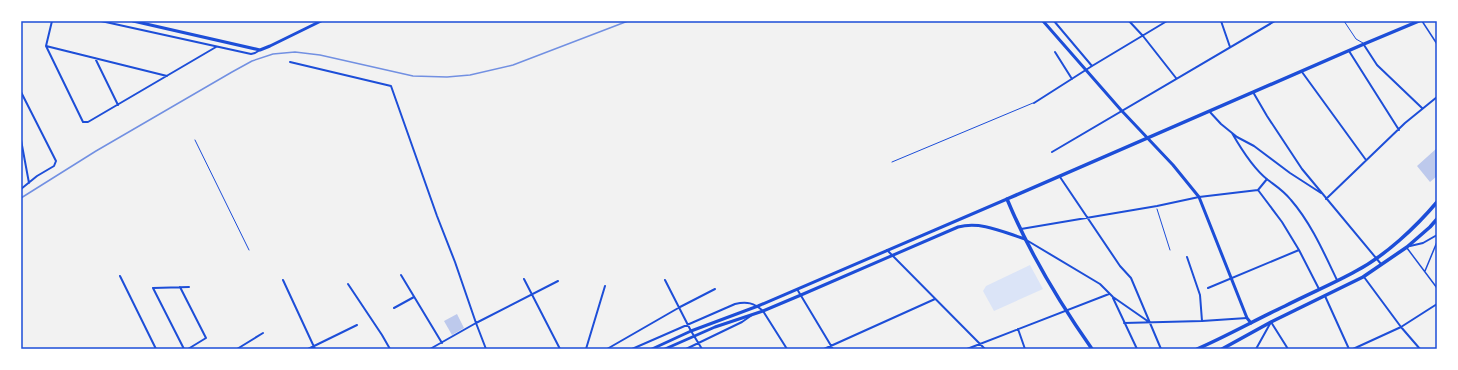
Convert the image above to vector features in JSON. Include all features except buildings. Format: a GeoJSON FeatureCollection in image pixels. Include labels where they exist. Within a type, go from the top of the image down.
{"type":"FeatureCollection","features":[{"type":"Feature","properties":{"kind":"main road"},"geometry":{"type":"LineString","coordinates":[[132,21],[260,50],[321,21]]}},
{"type":"Feature","properties":{"kind":"main road"},"geometry":{"type":"LineString","coordinates":[[1043,21],[1146,138],[1173,165],[1199,197],[1247,318],[1251,323]]}},
{"type":"Feature","properties":{"kind":"main road"},"geometry":{"type":"LineString","coordinates":[[652,349],[691,331],[758,306],[1420,21]]}},
{"type":"Feature","properties":{"kind":"main road"},"geometry":{"type":"LineString","coordinates":[[1007,199],[1019,230],[1066,312],[1092,349]]}},
{"type":"Feature","properties":{"kind":"main road"},"geometry":{"type":"LineString","coordinates":[[1197,349],[1357,271],[1412,230],[1437,202]]}},
{"type":"Feature","properties":{"kind":"main road"},"geometry":{"type":"LineString","coordinates":[[1222,349],[1271,322],[1363,277],[1407,247],[1437,219]]}},
{"type":"Feature","properties":{"kind":"main road"},"geometry":{"type":"LineString","coordinates":[[665,349],[731,321],[763,311],[958,227],[973,225],[985,226],[1025,239]]}},
{"type":"Feature","properties":{"kind":"street"},"geometry":{"type":"LineString","coordinates":[[52,21],[46,46],[83,122],[88,122],[216,47]]}},
{"type":"Feature","properties":{"kind":"street"},"geometry":{"type":"LineString","coordinates":[[102,21],[251,54],[260,50]]}},
{"type":"Feature","properties":{"kind":"street"},"geometry":{"type":"LineString","coordinates":[[1054,21],[1092,66]]}},
{"type":"Feature","properties":{"kind":"street"},"geometry":{"type":"LineString","coordinates":[[1129,21],[1143,36],[1176,78]]}},
{"type":"Feature","properties":{"kind":"street"},"geometry":{"type":"LineString","coordinates":[[1034,103],[1092,66],[1168,21]]}},
{"type":"Feature","properties":{"kind":"street"},"geometry":{"type":"LineString","coordinates":[[1221,21],[1230,47]]}},
{"type":"Feature","properties":{"kind":"street"},"geometry":{"type":"LineString","coordinates":[[1052,152],[1121,110],[1275,21]]}},
{"type":"Feature","properties":{"kind":"street"},"geometry":{"type":"LineString","coordinates":[[1420,21],[1437,44]]}},
{"type":"Feature","properties":{"kind":"street"},"geometry":{"type":"LineString","coordinates":[[1364,44],[1377,65],[1422,108]]}},
{"type":"Feature","properties":{"kind":"street"},"geometry":{"type":"LineString","coordinates":[[46,46],[167,76]]}},
{"type":"Feature","properties":{"kind":"street"},"geometry":{"type":"LineString","coordinates":[[1348,51],[1399,130]]}},
{"type":"Feature","properties":{"kind":"street"},"geometry":{"type":"LineString","coordinates":[[1054,52],[1072,79]]}},
{"type":"Feature","properties":{"kind":"street"},"geometry":{"type":"LineString","coordinates":[[95,58],[118,105]]}},
{"type":"Feature","properties":{"kind":"street"},"geometry":{"type":"LineString","coordinates":[[290,62],[391,86],[486,349]]}},
{"type":"Feature","properties":{"kind":"street"},"geometry":{"type":"LineString","coordinates":[[1302,71],[1366,160]]}},
{"type":"Feature","properties":{"kind":"street"},"geometry":{"type":"LineString","coordinates":[[21,92],[56,161],[54,166],[37,176],[21,189]]}},
{"type":"Feature","properties":{"kind":"street"},"geometry":{"type":"LineString","coordinates":[[1253,92],[1302,169],[1381,264]]}},
{"type":"Feature","properties":{"kind":"street"},"geometry":{"type":"LineString","coordinates":[[1326,198],[1422,108],[1437,97]]}},
{"type":"Feature","properties":{"kind":"street"},"geometry":{"type":"LineString","coordinates":[[1209,111],[1232,133],[1254,146],[1323,195]]}},
{"type":"Feature","properties":{"kind":"street"},"geometry":{"type":"LineString","coordinates":[[1232,133],[1242,150],[1267,179],[1277,185],[1291,200],[1304,217],[1337,280]]}},
{"type":"Feature","properties":{"kind":"street"},"geometry":{"type":"LineString","coordinates":[[21,140],[29,183]]}},
{"type":"Feature","properties":{"kind":"street"},"geometry":{"type":"LineString","coordinates":[[1060,177],[1120,266],[1131,278],[1161,349]]}},
{"type":"Feature","properties":{"kind":"street"},"geometry":{"type":"LineString","coordinates":[[1019,230],[1157,206],[1199,197],[1258,190],[1267,179]]}},
{"type":"Feature","properties":{"kind":"street"},"geometry":{"type":"LineString","coordinates":[[1258,190],[1282,222],[1299,250],[1318,289]]}},
{"type":"Feature","properties":{"kind":"street"},"geometry":{"type":"LineString","coordinates":[[1437,235],[1423,243],[1407,247],[1437,288]]}},
{"type":"Feature","properties":{"kind":"street"},"geometry":{"type":"LineString","coordinates":[[1025,239],[1100,284],[1109,294],[1150,322]]}},
{"type":"Feature","properties":{"kind":"street"},"geometry":{"type":"LineString","coordinates":[[1425,271],[1437,242]]}},
{"type":"Feature","properties":{"kind":"street"},"geometry":{"type":"LineString","coordinates":[[887,250],[985,349]]}},
{"type":"Feature","properties":{"kind":"street"},"geometry":{"type":"LineString","coordinates":[[1208,288],[1299,250]]}},
{"type":"Feature","properties":{"kind":"street"},"geometry":{"type":"LineString","coordinates":[[1187,257],[1200,295],[1202,321]]}},
{"type":"Feature","properties":{"kind":"street"},"geometry":{"type":"LineString","coordinates":[[401,275],[442,343]]}},
{"type":"Feature","properties":{"kind":"street"},"geometry":{"type":"LineString","coordinates":[[120,276],[156,349]]}},
{"type":"Feature","properties":{"kind":"street"},"geometry":{"type":"LineString","coordinates":[[1363,277],[1401,327],[1420,349]]}},
{"type":"Feature","properties":{"kind":"street"},"geometry":{"type":"LineString","coordinates":[[283,280],[315,348]]}},
{"type":"Feature","properties":{"kind":"street"},"geometry":{"type":"LineString","coordinates":[[524,280],[560,349]]}},
{"type":"Feature","properties":{"kind":"street"},"geometry":{"type":"LineString","coordinates":[[665,280],[702,349]]}},
{"type":"Feature","properties":{"kind":"street"},"geometry":{"type":"LineString","coordinates":[[430,349],[558,281]]}},
{"type":"Feature","properties":{"kind":"street"},"geometry":{"type":"LineString","coordinates":[[348,284],[390,349]]}},
{"type":"Feature","properties":{"kind":"street"},"geometry":{"type":"LineString","coordinates":[[184,349],[153,288],[180,286],[189,287]]}},
{"type":"Feature","properties":{"kind":"street"},"geometry":{"type":"LineString","coordinates":[[180,286],[206,338],[188,349]]}},
{"type":"Feature","properties":{"kind":"street"},"geometry":{"type":"LineString","coordinates":[[586,349],[605,286]]}},
{"type":"Feature","properties":{"kind":"street"},"geometry":{"type":"LineString","coordinates":[[607,349],[680,307],[715,289]]}},
{"type":"Feature","properties":{"kind":"street"},"geometry":{"type":"LineString","coordinates":[[797,289],[833,349]]}},
{"type":"Feature","properties":{"kind":"street"},"geometry":{"type":"LineString","coordinates":[[967,349],[1066,312],[1109,294]]}},
{"type":"Feature","properties":{"kind":"street"},"geometry":{"type":"LineString","coordinates":[[1325,296],[1349,349]]}},
{"type":"Feature","properties":{"kind":"street"},"geometry":{"type":"LineString","coordinates":[[394,308],[414,297]]}},
{"type":"Feature","properties":{"kind":"street"},"geometry":{"type":"LineString","coordinates":[[1113,297],[1137,349]]}},
{"type":"Feature","properties":{"kind":"street"},"geometry":{"type":"LineString","coordinates":[[824,349],[935,300]]}},
{"type":"Feature","properties":{"kind":"street"},"geometry":{"type":"LineString","coordinates":[[632,349],[735,304],[751,303],[758,306],[763,311],[787,349]]}},
{"type":"Feature","properties":{"kind":"street"},"geometry":{"type":"LineString","coordinates":[[1353,349],[1401,327],[1437,304]]}},
{"type":"Feature","properties":{"kind":"street"},"geometry":{"type":"LineString","coordinates":[[686,349],[742,322],[755,313]]}},
{"type":"Feature","properties":{"kind":"street"},"geometry":{"type":"LineString","coordinates":[[1124,323],[1247,318]]}},
{"type":"Feature","properties":{"kind":"street"},"geometry":{"type":"LineString","coordinates":[[1256,349],[1271,322],[1288,349]]}},
{"type":"Feature","properties":{"kind":"street"},"geometry":{"type":"LineString","coordinates":[[308,349],[315,348],[357,325]]}},
{"type":"Feature","properties":{"kind":"street"},"geometry":{"type":"LineString","coordinates":[[1018,329],[1025,349]]}},
{"type":"Feature","properties":{"kind":"street"},"geometry":{"type":"LineString","coordinates":[[237,349],[263,333]]}},
{"type":"Feature","properties":{"kind":"lane"},"geometry":{"type":"LineString","coordinates":[[1344,21],[1356,39],[1364,44]]}},
{"type":"Feature","properties":{"kind":"lane"},"geometry":{"type":"LineString","coordinates":[[892,162],[1034,103]]}},
{"type":"Feature","properties":{"kind":"lane"},"geometry":{"type":"LineString","coordinates":[[195,140],[249,250]]}},
{"type":"Feature","properties":{"kind":"path"},"geometry":{"type":"LineString","coordinates":[[1157,206],[1170,250]]}},
{"type":"Feature","properties":{"kind":"shaded area"},"geometry":{"type":"Polygon","coordinates":[[[1030,265],[1043,289],[994,311],[983,291],[986,286],[1030,265]]]}},
{"type":"Feature","properties":{"kind":"railway"},"geometry":{"type":"LineString","coordinates":[[21,198],[96,151],[232,72],[252,61],[273,54],[295,52],[320,55],[413,76],[447,77],[470,75],[513,65],[628,21]]}}]}
